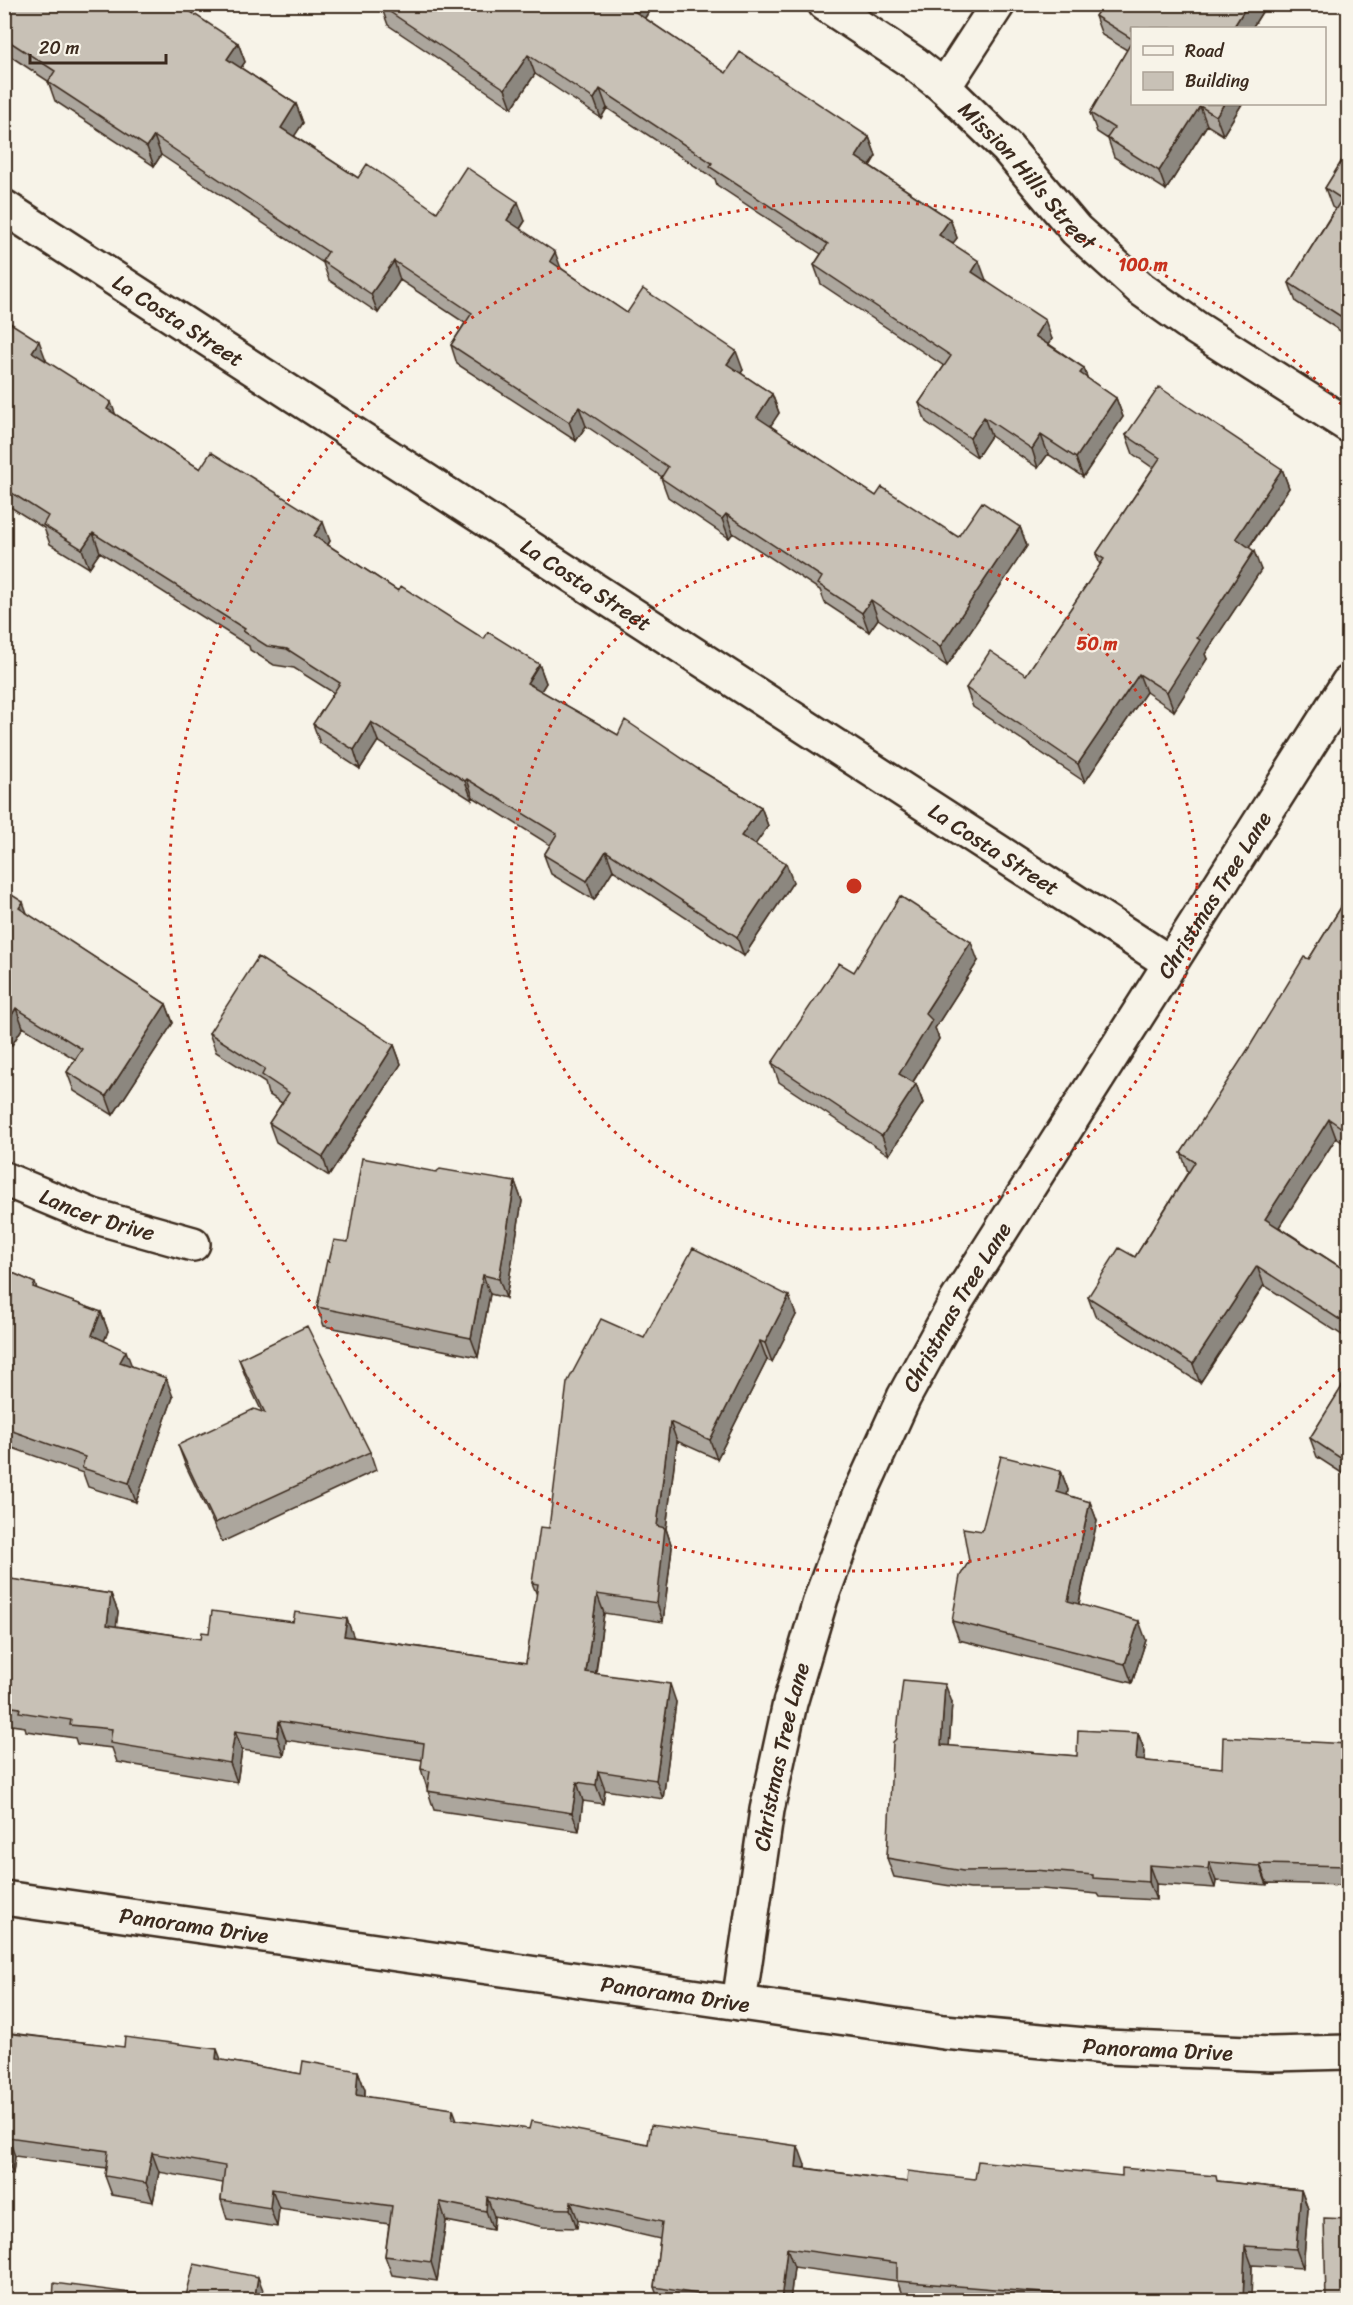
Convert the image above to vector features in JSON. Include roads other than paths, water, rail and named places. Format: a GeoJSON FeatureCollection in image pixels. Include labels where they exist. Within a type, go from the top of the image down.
{"type":"FeatureCollection","features":[{"type":"Feature","properties":{"kind":"street","name":"Mission Hills Street"},"geometry":{"type":"LineString","coordinates":[[825,4],[914,63],[944,87],[1007,148],[1076,230],[1141,289],[1196,328],[1348,425]]}},
{"type":"Feature","properties":{"kind":"street"},"geometry":{"type":"LineString","coordinates":[[944,87],[998,4]]}},
{"type":"Feature","properties":{"kind":"street","name":"La Costa Street"},"geometry":{"type":"LineString","coordinates":[[4,207],[1170,963]]}},
{"type":"Feature","properties":{"kind":"street","name":"Christmas Tree Lane"},"geometry":{"type":"LineString","coordinates":[[739,2003],[767,1810],[790,1703],[821,1598],[859,1496],[904,1397],[957,1300],[1348,683]]}},
{"type":"Feature","properties":{"kind":"street","name":"Lancer Drive"},"geometry":{"type":"LineString","coordinates":[[4,1179],[93,1216],[194,1244]]}},
{"type":"Feature","properties":{"kind":"street","name":"Panorama Drive"},"geometry":{"type":"LineString","coordinates":[[4,1898],[944,2032],[1107,2047],[1271,2054],[1348,2052]]}}]}
